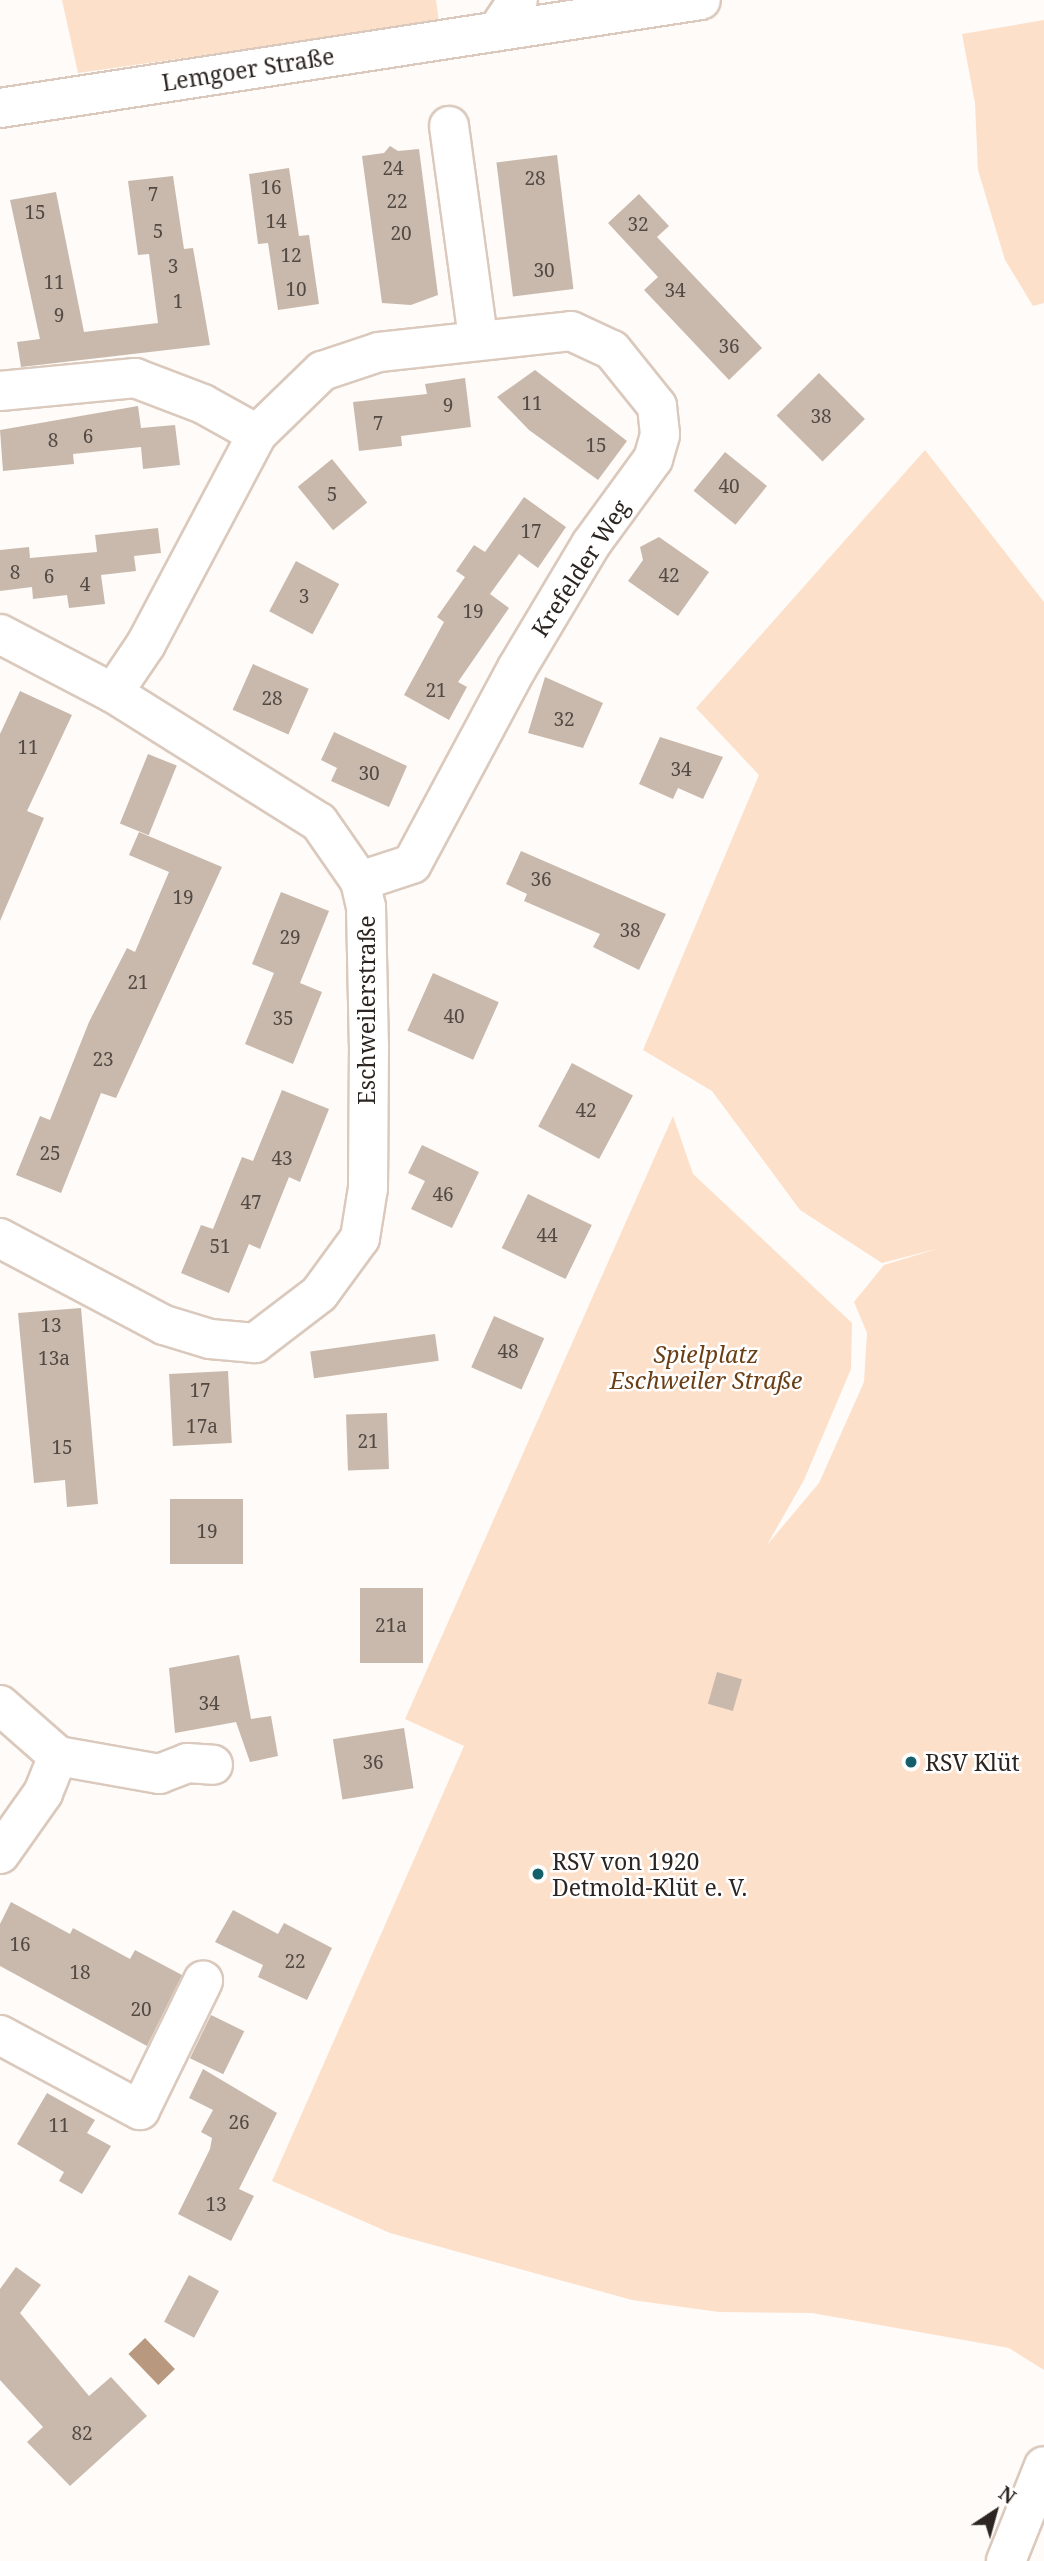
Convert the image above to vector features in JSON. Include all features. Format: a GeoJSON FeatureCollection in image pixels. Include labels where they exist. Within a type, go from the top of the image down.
{"type":"FeatureCollection","features":[{"type":"Feature","properties":{"kind":"street"},"geometry":{"type":"LineString","coordinates":[[497,31],[518,0]]}},
{"type":"Feature","properties":{"kind":"street","name":"Lemgoer Straße"},"geometry":{"type":"LineString","coordinates":[[0,108],[701,0]]}},
{"type":"Feature","properties":{"kind":"street"},"geometry":{"type":"LineString","coordinates":[[449,127],[478,339]]}},
{"type":"Feature","properties":{"kind":"street","name":"Krefelder Weg"},"geometry":{"type":"LineString","coordinates":[[113,693],[146,644],[257,434],[322,371],[379,352],[478,339],[571,331],[592,338],[636,377],[656,406],[660,435],[653,459],[591,544],[517,668],[412,864],[360,881]]}},
{"type":"Feature","properties":{"kind":"street"},"geometry":{"type":"LineString","coordinates":[[0,391],[135,378],[203,404],[257,434]]}},
{"type":"Feature","properties":{"kind":"street","name":"Eschweilerstraße"},"geometry":{"type":"LineString","coordinates":[[0,634],[113,693],[288,797],[318,822],[360,881],[369,974],[368,1188],[360,1238],[349,1259],[302,1309],[255,1343],[210,1339],[164,1325],[0,1238]]}},
{"type":"Feature","properties":{"kind":"street"},"geometry":{"type":"LineString","coordinates":[[0,1705],[58,1756],[159,1773],[187,1763],[214,1765]]}},
{"type":"Feature","properties":{"kind":"street"},"geometry":{"type":"LineString","coordinates":[[0,1854],[43,1793],[58,1756]]}},
{"type":"Feature","properties":{"kind":"street"},"geometry":{"type":"LineString","coordinates":[[0,2035],[141,2110],[203,1981]]}},
{"type":"Feature","properties":{"kind":"street"},"geometry":{"type":"LineString","coordinates":[[1006,2561],[1044,2466]]}},
{"type":"Feature","properties":{"kind":"green space"},"geometry":{"type":"Polygon","coordinates":[[[62,0],[436,0],[439,22],[78,73],[62,0]]]}},
{"type":"Feature","properties":{"kind":"green space"},"geometry":{"type":"Polygon","coordinates":[[[1044,20],[1044,303],[1033,306],[1005,260],[978,170],[975,103],[962,34],[1044,20]]]}},
{"type":"Feature","properties":{"kind":"green space","name":"Spielplatz Eschweiler Straße"},"geometry":{"type":"Polygon","coordinates":[[[925,450],[1044,602],[1044,2370],[1009,2348],[812,2313],[719,2312],[632,2300],[390,2233],[272,2181],[464,1746],[405,1719],[673,1116],[693,1174],[852,1323],[851,1369],[804,1480],[767,1545],[819,1483],[864,1382],[867,1333],[854,1302],[884,1265],[940,1248],[882,1263],[800,1210],[712,1091],[643,1050],[759,775],[696,708],[925,450]]]}},
{"type":"Feature","properties":{"kind":"shaded area"},"geometry":{"type":"Polygon","coordinates":[[[145,2338],[175,2369],[158,2385],[128,2354],[145,2338]]]}},
{"type":"Feature","properties":{"kind":"building"},"geometry":{"type":"Polygon","coordinates":[[[390,146],[398,151],[419,149],[438,295],[411,305],[382,303],[362,156],[384,153],[390,146]]]}},
{"type":"Feature","properties":{"kind":"building"},"geometry":{"type":"Polygon","coordinates":[[[557,155],[573,289],[513,296],[496,162],[557,155]]]}},
{"type":"Feature","properties":{"kind":"building"},"geometry":{"type":"Polygon","coordinates":[[[289,168],[299,236],[309,235],[319,304],[278,310],[268,243],[258,244],[249,174],[289,168]]]}},
{"type":"Feature","properties":{"kind":"building"},"geometry":{"type":"Polygon","coordinates":[[[173,176],[184,249],[193,248],[210,345],[21,367],[17,342],[40,339],[10,200],[56,192],[84,332],[158,323],[149,254],[138,255],[128,181],[173,176]]]}},
{"type":"Feature","properties":{"kind":"building"},"geometry":{"type":"Polygon","coordinates":[[[639,194],[669,226],[657,237],[762,348],[729,380],[644,290],[658,277],[608,223],[639,194]]]}},
{"type":"Feature","properties":{"kind":"building"},"geometry":{"type":"Polygon","coordinates":[[[535,370],[627,441],[598,480],[529,430],[497,397],[535,370]]]}},
{"type":"Feature","properties":{"kind":"building"},"geometry":{"type":"Polygon","coordinates":[[[819,373],[865,419],[823,461],[777,415],[819,373]]]}},
{"type":"Feature","properties":{"kind":"building"},"geometry":{"type":"Polygon","coordinates":[[[465,378],[471,427],[401,436],[402,446],[359,451],[353,402],[427,394],[425,384],[465,378]]]}},
{"type":"Feature","properties":{"kind":"building"},"geometry":{"type":"Polygon","coordinates":[[[138,406],[141,428],[175,425],[180,465],[143,469],[141,447],[73,454],[74,464],[3,471],[0,430],[138,406]]]}},
{"type":"Feature","properties":{"kind":"building"},"geometry":{"type":"Polygon","coordinates":[[[725,452],[767,486],[735,525],[694,491],[725,452]]]}},
{"type":"Feature","properties":{"kind":"building"},"geometry":{"type":"Polygon","coordinates":[[[332,459],[367,503],[333,530],[298,487],[332,459]]]}},
{"type":"Feature","properties":{"kind":"building"},"geometry":{"type":"Polygon","coordinates":[[[524,497],[566,527],[538,568],[519,554],[490,594],[509,608],[458,682],[467,687],[449,720],[404,695],[444,622],[437,617],[465,577],[456,571],[474,545],[485,552],[524,497]]]}},
{"type":"Feature","properties":{"kind":"building"},"geometry":{"type":"Polygon","coordinates":[[[158,528],[161,553],[134,556],[136,571],[101,575],[105,604],[69,608],[67,595],[33,599],[32,587],[0,591],[0,550],[29,547],[30,558],[97,552],[95,535],[158,528]]]}},
{"type":"Feature","properties":{"kind":"building"},"geometry":{"type":"Polygon","coordinates":[[[659,537],[709,572],[678,616],[628,581],[643,560],[640,547],[659,537]]]}},
{"type":"Feature","properties":{"kind":"building"},"geometry":{"type":"Polygon","coordinates":[[[296,561],[339,584],[313,634],[269,611],[296,561]]]}},
{"type":"Feature","properties":{"kind":"building"},"geometry":{"type":"Polygon","coordinates":[[[253,664],[309,689],[288,734],[233,710],[253,664]]]}},
{"type":"Feature","properties":{"kind":"building"},"geometry":{"type":"Polygon","coordinates":[[[545,677],[603,703],[583,748],[528,733],[545,677]]]}},
{"type":"Feature","properties":{"kind":"building"},"geometry":{"type":"Polygon","coordinates":[[[20,691],[72,715],[27,811],[44,818],[0,921],[0,734],[20,691]]]}},
{"type":"Feature","properties":{"kind":"building"},"geometry":{"type":"Polygon","coordinates":[[[334,732],[407,766],[389,807],[331,781],[337,768],[321,760],[334,732]]]}},
{"type":"Feature","properties":{"kind":"building"},"geometry":{"type":"Polygon","coordinates":[[[660,737],[723,757],[703,799],[678,788],[673,799],[639,784],[660,737]]]}},
{"type":"Feature","properties":{"kind":"building"},"geometry":{"type":"Polygon","coordinates":[[[148,754],[177,766],[149,835],[120,824],[148,754]]]}},
{"type":"Feature","properties":{"kind":"building"},"geometry":{"type":"Polygon","coordinates":[[[139,832],[222,867],[116,1098],[101,1093],[61,1193],[16,1175],[40,1116],[50,1120],[89,1022],[127,948],[135,952],[169,872],[129,855],[139,832]]]}},
{"type":"Feature","properties":{"kind":"building"},"geometry":{"type":"Polygon","coordinates":[[[521,851],[666,914],[639,970],[593,947],[600,934],[524,901],[527,894],[506,884],[521,851]]]}},
{"type":"Feature","properties":{"kind":"building"},"geometry":{"type":"Polygon","coordinates":[[[281,892],[329,911],[300,983],[322,992],[293,1064],[245,1044],[274,973],[252,964],[281,892]]]}},
{"type":"Feature","properties":{"kind":"building"},"geometry":{"type":"Polygon","coordinates":[[[433,973],[499,1002],[473,1060],[407,1031],[433,973]]]}},
{"type":"Feature","properties":{"kind":"building"},"geometry":{"type":"Polygon","coordinates":[[[572,1063],[633,1095],[599,1159],[538,1127],[572,1063]]]}},
{"type":"Feature","properties":{"kind":"building"},"geometry":{"type":"Polygon","coordinates":[[[282,1090],[329,1109],[300,1182],[289,1177],[260,1249],[249,1244],[229,1293],[181,1273],[201,1225],[213,1229],[242,1157],[253,1161],[282,1090]]]}},
{"type":"Feature","properties":{"kind":"building"},"geometry":{"type":"Polygon","coordinates":[[[422,1145],[479,1172],[452,1228],[411,1209],[425,1181],[408,1173],[422,1145]]]}},
{"type":"Feature","properties":{"kind":"building"},"geometry":{"type":"Polygon","coordinates":[[[528,1194],[592,1225],[566,1279],[502,1248],[528,1194]]]}},
{"type":"Feature","properties":{"kind":"building"},"geometry":{"type":"Polygon","coordinates":[[[81,1308],[98,1504],[67,1507],[65,1480],[34,1483],[18,1313],[81,1308]]]}},
{"type":"Feature","properties":{"kind":"building"},"geometry":{"type":"Polygon","coordinates":[[[494,1316],[544,1338],[521,1390],[471,1367],[494,1316]]]}},
{"type":"Feature","properties":{"kind":"building"},"geometry":{"type":"Polygon","coordinates":[[[435,1334],[439,1361],[314,1378],[310,1352],[435,1334]]]}},
{"type":"Feature","properties":{"kind":"building"},"geometry":{"type":"Polygon","coordinates":[[[228,1371],[232,1443],[173,1446],[169,1374],[228,1371]]]}},
{"type":"Feature","properties":{"kind":"building"},"geometry":{"type":"Polygon","coordinates":[[[387,1413],[389,1469],[348,1470],[346,1414],[387,1413]]]}},
{"type":"Feature","properties":{"kind":"building"},"geometry":{"type":"Polygon","coordinates":[[[170,1499],[243,1499],[243,1564],[170,1564],[170,1499]]]}},
{"type":"Feature","properties":{"kind":"building"},"geometry":{"type":"Polygon","coordinates":[[[360,1588],[423,1588],[423,1663],[360,1663],[360,1588]]]}},
{"type":"Feature","properties":{"kind":"building"},"geometry":{"type":"Polygon","coordinates":[[[239,1655],[251,1719],[271,1716],[278,1756],[250,1762],[236,1722],[175,1733],[169,1668],[239,1655]]]}},
{"type":"Feature","properties":{"kind":"building"},"geometry":{"type":"Polygon","coordinates":[[[717,1672],[742,1679],[733,1711],[708,1704],[717,1672]]]}},
{"type":"Feature","properties":{"kind":"building"},"geometry":{"type":"Polygon","coordinates":[[[404,1728],[414,1788],[342,1800],[333,1739],[404,1728]]]}},
{"type":"Feature","properties":{"kind":"building"},"geometry":{"type":"Polygon","coordinates":[[[11,1902],[70,1934],[73,1928],[130,1959],[135,1950],[182,1975],[147,2046],[0,1966],[0,1924],[11,1902]]]}},
{"type":"Feature","properties":{"kind":"building"},"geometry":{"type":"Polygon","coordinates":[[[233,1910],[278,1934],[284,1923],[332,1948],[307,2000],[258,1977],[263,1965],[215,1942],[233,1910]]]}},
{"type":"Feature","properties":{"kind":"building"},"geometry":{"type":"Polygon","coordinates":[[[211,2015],[244,2031],[223,2074],[190,2058],[211,2015]]]}},
{"type":"Feature","properties":{"kind":"building"},"geometry":{"type":"Polygon","coordinates":[[[203,2069],[277,2113],[239,2189],[254,2196],[231,2241],[178,2214],[210,2149],[212,2138],[201,2132],[213,2110],[189,2098],[203,2069]]]}},
{"type":"Feature","properties":{"kind":"building"},"geometry":{"type":"Polygon","coordinates":[[[47,2093],[95,2120],[87,2133],[111,2146],[82,2194],[59,2181],[64,2172],[17,2144],[47,2093]]]}},
{"type":"Feature","properties":{"kind":"building"},"geometry":{"type":"Polygon","coordinates":[[[16,2267],[41,2285],[20,2313],[89,2396],[111,2377],[147,2416],[70,2486],[27,2442],[43,2427],[0,2380],[0,2289],[16,2267]]]}},
{"type":"Feature","properties":{"kind":"building"},"geometry":{"type":"Polygon","coordinates":[[[189,2275],[219,2291],[194,2338],[164,2322],[189,2275]]]}},
{"type":"Feature","properties":{"kind":"place","name":"RSV Klüt"},"geometry":{"type":"Point","coordinates":[911,1762]}},
{"type":"Feature","properties":{"kind":"place","name":"RSV von 1920 Detmold-Klüt e. V."},"geometry":{"type":"Point","coordinates":[538,1874]}}]}
